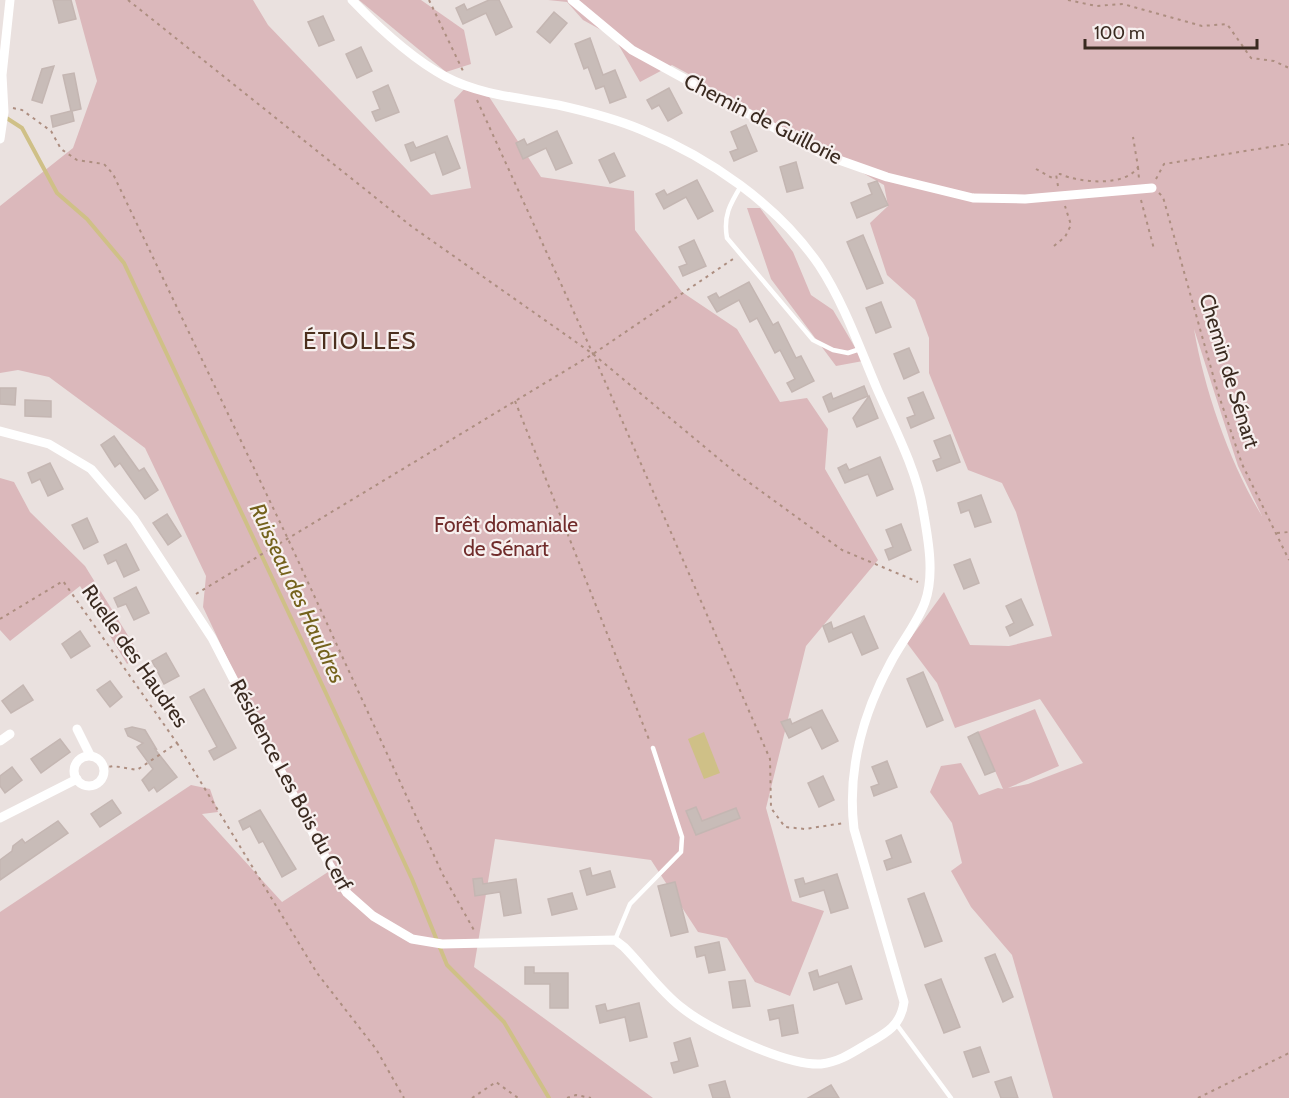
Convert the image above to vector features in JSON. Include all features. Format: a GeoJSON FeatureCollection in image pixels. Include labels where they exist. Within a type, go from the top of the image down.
{"type":"FeatureCollection","features":[{"type":"Feature","properties":{"kind":"street"},"geometry":{"type":"LineString","coordinates":[[0,139],[4,113],[2,75],[4,14],[10,0]]}},
{"type":"Feature","properties":{"kind":"street"},"geometry":{"type":"LineString","coordinates":[[352,0],[403,46],[446,78],[494,94],[560,106],[641,129],[700,159],[741,186],[784,222],[820,266],[900,440],[923,508],[930,574],[925,603],[888,666],[853,761],[850,800],[853,821],[903,1002],[902,1013],[897,1025],[841,1060],[819,1064],[789,1059],[741,1042],[681,1008],[615,940]]}},
{"type":"Feature","properties":{"kind":"street","name":"Chemin de Guillorie"},"geometry":{"type":"LineString","coordinates":[[572,0],[632,50],[822,154],[887,177],[973,198],[1025,199],[1152,188]]}},
{"type":"Feature","properties":{"kind":"street","name":"Résidence Les Bois du Cerf"},"geometry":{"type":"LineString","coordinates":[[0,431],[49,444],[91,469],[134,519],[212,638],[347,893],[373,916],[412,939],[438,944],[615,940]]}},
{"type":"Feature","properties":{"kind":"street"},"geometry":{"type":"LineString","coordinates":[[77,729],[90,755],[99,759],[104,768],[102,778],[94,785],[83,785],[76,779],[74,771],[76,762],[90,755]]}},
{"type":"Feature","properties":{"kind":"street"},"geometry":{"type":"LineString","coordinates":[[0,741],[10,734]]}},
{"type":"Feature","properties":{"kind":"street"},"geometry":{"type":"LineString","coordinates":[[0,818],[76,779]]}},
{"type":"Feature","properties":{"kind":"lane"},"geometry":{"type":"LineString","coordinates":[[741,186],[726,210],[727,238],[813,340],[841,352],[848,353],[860,349]]}},
{"type":"Feature","properties":{"kind":"lane"},"geometry":{"type":"LineString","coordinates":[[615,940],[630,904],[681,852],[682,837],[653,748]]}},
{"type":"Feature","properties":{"kind":"lane"},"geometry":{"type":"LineString","coordinates":[[897,1025],[951,1098]]}},
{"type":"Feature","properties":{"kind":"path"},"geometry":{"type":"LineString","coordinates":[[128,0],[411,226],[593,354],[736,473],[842,550],[928,587]]}},
{"type":"Feature","properties":{"kind":"path"},"geometry":{"type":"LineString","coordinates":[[429,0],[593,354],[770,759],[771,808],[785,827],[805,829],[853,821]]}},
{"type":"Feature","properties":{"kind":"path"},"geometry":{"type":"LineString","coordinates":[[1068,0],[1096,6],[1123,4],[1202,26],[1227,24],[1251,58],[1274,61],[1289,68]]}},
{"type":"Feature","properties":{"kind":"path"},"geometry":{"type":"LineString","coordinates":[[4,113],[22,110],[51,131],[61,149],[76,160],[104,164],[113,174],[288,539],[443,875],[482,944]]}},
{"type":"Feature","properties":{"kind":"path"},"geometry":{"type":"LineString","coordinates":[[1152,188],[1164,164],[1289,144]]}},
{"type":"Feature","properties":{"kind":"path"},"geometry":{"type":"LineString","coordinates":[[1138,167],[1141,203],[1154,249]]}},
{"type":"Feature","properties":{"kind":"path"},"geometry":{"type":"LineString","coordinates":[[1036,169],[1055,180]]}},
{"type":"Feature","properties":{"kind":"path","name":"Chemin de Sénart"},"geometry":{"type":"LineString","coordinates":[[1152,188],[1163,197],[1218,393],[1242,464],[1289,560]]}},
{"type":"Feature","properties":{"kind":"path"},"geometry":{"type":"LineString","coordinates":[[188,600],[593,354],[741,254]]}},
{"type":"Feature","properties":{"kind":"path"},"geometry":{"type":"LineString","coordinates":[[515,401],[653,748]]}},
{"type":"Feature","properties":{"kind":"path"},"geometry":{"type":"LineString","coordinates":[[1276,533],[1289,532]]}},
{"type":"Feature","properties":{"kind":"path","name":"Ruelle des Haudres"},"geometry":{"type":"LineString","coordinates":[[0,619],[63,580],[177,743],[137,770],[113,766],[104,768]]}},
{"type":"Feature","properties":{"kind":"path"},"geometry":{"type":"LineString","coordinates":[[177,743],[317,973],[376,1049],[404,1098]]}},
{"type":"Feature","properties":{"kind":"path"},"geometry":{"type":"LineString","coordinates":[[1198,1098],[1289,1053]]}},
{"type":"Feature","properties":{"kind":"path"},"geometry":{"type":"LineString","coordinates":[[472,1098],[496,1082],[518,1098]]}},
{"type":"Feature","properties":{"kind":"path"},"geometry":{"type":"LineString","coordinates":[[567,1098],[576,1095],[591,1098]]}},
{"type":"Feature","properties":{"kind":"green space","name":"Forêt domaniale de Sénart"},"geometry":{"type":"Polygon","coordinates":[[[75,0],[253,0],[268,25],[431,195],[471,188],[454,100],[469,84],[486,92],[541,177],[634,191],[635,230],[682,292],[737,329],[780,402],[807,398],[828,429],[825,469],[878,560],[806,646],[766,808],[792,901],[824,911],[790,996],[755,982],[727,938],[698,932],[651,860],[495,839],[474,967],[653,1098],[0,1098],[0,912],[191,785],[210,789],[218,812],[202,814],[282,902],[328,872],[203,607],[206,576],[145,448],[49,377],[18,370],[0,373],[0,206],[73,148],[97,81],[75,0]]]}},
{"type":"Feature","properties":{"kind":"green space"},"geometry":{"type":"Polygon","coordinates":[[[359,0],[421,0],[464,30],[471,64],[446,72],[359,0]]]}},
{"type":"Feature","properties":{"kind":"green space"},"geometry":{"type":"Polygon","coordinates":[[[548,0],[1289,0],[1289,1098],[1053,1098],[1012,955],[971,907],[951,871],[962,863],[952,823],[930,792],[941,766],[961,763],[979,795],[998,788],[1003,789],[978,732],[1035,709],[1059,766],[1008,788],[1028,784],[1083,763],[1040,699],[955,728],[937,683],[907,643],[944,592],[970,645],[1009,646],[1052,636],[1016,512],[1002,483],[968,470],[929,373],[929,338],[915,300],[887,275],[870,223],[888,206],[884,185],[731,98],[714,102],[694,85],[698,79],[672,65],[640,82],[614,37],[583,20],[567,2],[548,0]],[[1194,329],[1204,376],[1220,426],[1239,473],[1262,516],[1238,466],[1194,329]]]}},
{"type":"Feature","properties":{"kind":"green space"},"geometry":{"type":"Polygon","coordinates":[[[747,208],[760,208],[793,252],[811,295],[833,310],[863,361],[836,366],[771,279],[747,208]]]}},
{"type":"Feature","properties":{"kind":"green space"},"geometry":{"type":"Polygon","coordinates":[[[0,478],[14,482],[30,512],[85,566],[140,655],[127,664],[80,586],[10,641],[0,630],[0,478]]]}},
{"type":"Feature","properties":{"kind":"shaded area"},"geometry":{"type":"Polygon","coordinates":[[[704,732],[720,773],[704,779],[688,739],[704,732]]]}},
{"type":"Feature","properties":{"kind":"building"},"geometry":{"type":"Polygon","coordinates":[[[53,0],[71,0],[76,19],[59,23],[53,0]]]}},
{"type":"Feature","properties":{"kind":"building"},"geometry":{"type":"Polygon","coordinates":[[[489,0],[499,0],[512,27],[496,35],[486,13],[463,24],[456,8],[464,4],[467,10],[489,0]]]}},
{"type":"Feature","properties":{"kind":"building"},"geometry":{"type":"Polygon","coordinates":[[[554,12],[567,23],[550,43],[537,32],[554,12]]]}},
{"type":"Feature","properties":{"kind":"building"},"geometry":{"type":"Polygon","coordinates":[[[323,16],[334,40],[319,46],[308,22],[323,16]]]}},
{"type":"Feature","properties":{"kind":"building"},"geometry":{"type":"Polygon","coordinates":[[[590,38],[603,75],[615,70],[626,97],[610,103],[604,86],[596,89],[588,67],[584,69],[575,44],[590,38]]]}},
{"type":"Feature","properties":{"kind":"building"},"geometry":{"type":"Polygon","coordinates":[[[361,47],[372,71],[357,78],[346,54],[361,47]]]}},
{"type":"Feature","properties":{"kind":"building"},"geometry":{"type":"Polygon","coordinates":[[[54,66],[42,103],[32,100],[42,69],[54,66]]]}},
{"type":"Feature","properties":{"kind":"building"},"geometry":{"type":"Polygon","coordinates":[[[74,73],[81,109],[72,111],[74,121],[53,127],[51,116],[71,111],[63,75],[74,73]]]}},
{"type":"Feature","properties":{"kind":"building"},"geometry":{"type":"Polygon","coordinates":[[[388,85],[399,112],[376,121],[372,112],[380,109],[373,92],[388,85]]]}},
{"type":"Feature","properties":{"kind":"building"},"geometry":{"type":"Polygon","coordinates":[[[669,88],[682,113],[668,121],[659,105],[652,109],[647,100],[669,88]]]}},
{"type":"Feature","properties":{"kind":"building"},"geometry":{"type":"Polygon","coordinates":[[[746,125],[757,151],[734,161],[730,152],[738,149],[731,132],[746,125]]]}},
{"type":"Feature","properties":{"kind":"building"},"geometry":{"type":"Polygon","coordinates":[[[557,131],[572,163],[556,170],[546,148],[523,159],[516,143],[524,139],[527,145],[557,131]]]}},
{"type":"Feature","properties":{"kind":"building"},"geometry":{"type":"Polygon","coordinates":[[[447,136],[460,168],[443,175],[435,152],[411,161],[405,145],[413,142],[416,148],[447,136]]]}},
{"type":"Feature","properties":{"kind":"building"},"geometry":{"type":"Polygon","coordinates":[[[614,153],[625,176],[610,183],[599,160],[614,153]]]}},
{"type":"Feature","properties":{"kind":"building"},"geometry":{"type":"Polygon","coordinates":[[[796,162],[803,188],[787,192],[780,167],[796,162]]]}},
{"type":"Feature","properties":{"kind":"building"},"geometry":{"type":"Polygon","coordinates":[[[697,180],[713,211],[698,219],[686,197],[664,209],[656,194],[664,190],[667,195],[697,180]]]}},
{"type":"Feature","properties":{"kind":"building"},"geometry":{"type":"Polygon","coordinates":[[[877,181],[888,205],[857,218],[851,203],[872,194],[868,184],[877,181]]]}},
{"type":"Feature","properties":{"kind":"building"},"geometry":{"type":"Polygon","coordinates":[[[863,235],[883,283],[867,289],[847,242],[863,235]]]}},
{"type":"Feature","properties":{"kind":"building"},"geometry":{"type":"Polygon","coordinates":[[[694,240],[706,266],[683,276],[679,267],[687,264],[679,247],[694,240]]]}},
{"type":"Feature","properties":{"kind":"building"},"geometry":{"type":"Polygon","coordinates":[[[749,282],[773,325],[778,322],[796,358],[801,356],[814,381],[792,392],[787,383],[795,379],[780,350],[775,353],[757,318],[750,322],[739,300],[717,312],[708,297],[716,293],[719,298],[749,282]]]}},
{"type":"Feature","properties":{"kind":"building"},"geometry":{"type":"Polygon","coordinates":[[[881,302],[891,327],[876,333],[866,308],[881,302]]]}},
{"type":"Feature","properties":{"kind":"building"},"geometry":{"type":"Polygon","coordinates":[[[909,348],[919,372],[904,379],[894,354],[909,348]]]}},
{"type":"Feature","properties":{"kind":"building"},"geometry":{"type":"Polygon","coordinates":[[[864,386],[868,396],[829,412],[823,397],[831,393],[833,399],[864,386]]]}},
{"type":"Feature","properties":{"kind":"building"},"geometry":{"type":"Polygon","coordinates":[[[0,388],[16,388],[15,405],[0,404],[0,388]]]}},
{"type":"Feature","properties":{"kind":"building"},"geometry":{"type":"Polygon","coordinates":[[[923,392],[934,418],[911,428],[907,418],[915,415],[908,398],[923,392]]]}},
{"type":"Feature","properties":{"kind":"building"},"geometry":{"type":"Polygon","coordinates":[[[869,396],[878,418],[857,427],[853,418],[869,396]]]}},
{"type":"Feature","properties":{"kind":"building"},"geometry":{"type":"Polygon","coordinates":[[[25,400],[51,401],[51,417],[25,416],[25,400]]]}},
{"type":"Feature","properties":{"kind":"building"},"geometry":{"type":"Polygon","coordinates":[[[950,435],[960,462],[937,471],[933,461],[941,458],[934,441],[950,435]]]}},
{"type":"Feature","properties":{"kind":"building"},"geometry":{"type":"Polygon","coordinates":[[[114,436],[139,471],[144,468],[158,490],[145,499],[120,463],[115,467],[101,445],[114,436]]]}},
{"type":"Feature","properties":{"kind":"building"},"geometry":{"type":"Polygon","coordinates":[[[880,457],[893,489],[877,496],[868,474],[845,483],[838,468],[846,464],[849,470],[880,457]]]}},
{"type":"Feature","properties":{"kind":"building"},"geometry":{"type":"Polygon","coordinates":[[[50,463],[63,489],[48,496],[40,479],[32,483],[28,473],[50,463]]]}},
{"type":"Feature","properties":{"kind":"building"},"geometry":{"type":"Polygon","coordinates":[[[981,495],[991,522],[975,527],[969,510],[961,513],[958,503],[981,495]]]}},
{"type":"Feature","properties":{"kind":"building"},"geometry":{"type":"Polygon","coordinates":[[[167,514],[181,536],[168,545],[153,523],[167,514]]]}},
{"type":"Feature","properties":{"kind":"building"},"geometry":{"type":"Polygon","coordinates":[[[87,518],[98,542],[84,549],[72,525],[87,518]]]}},
{"type":"Feature","properties":{"kind":"building"},"geometry":{"type":"Polygon","coordinates":[[[901,524],[911,550],[889,560],[885,550],[893,547],[886,530],[901,524]]]}},
{"type":"Feature","properties":{"kind":"building"},"geometry":{"type":"Polygon","coordinates":[[[126,544],[139,570],[124,577],[116,560],[108,564],[104,555],[126,544]]]}},
{"type":"Feature","properties":{"kind":"building"},"geometry":{"type":"Polygon","coordinates":[[[970,559],[979,583],[964,589],[954,565],[970,559]]]}},
{"type":"Feature","properties":{"kind":"building"},"geometry":{"type":"Polygon","coordinates":[[[136,587],[149,613],[134,620],[126,604],[118,607],[114,598],[136,587]]]}},
{"type":"Feature","properties":{"kind":"building"},"geometry":{"type":"Polygon","coordinates":[[[1021,599],[1033,625],[1010,636],[1006,627],[1014,623],[1006,606],[1021,599]]]}},
{"type":"Feature","properties":{"kind":"building"},"geometry":{"type":"Polygon","coordinates":[[[864,616],[878,648],[862,655],[852,632],[829,642],[823,626],[831,622],[833,629],[864,616]]]}},
{"type":"Feature","properties":{"kind":"building"},"geometry":{"type":"Polygon","coordinates":[[[80,631],[90,646],[71,658],[62,644],[80,631]]]}},
{"type":"Feature","properties":{"kind":"building"},"geometry":{"type":"Polygon","coordinates":[[[166,653],[179,676],[164,684],[152,661],[166,653]]]}},
{"type":"Feature","properties":{"kind":"building"},"geometry":{"type":"Polygon","coordinates":[[[923,672],[943,720],[927,727],[907,679],[923,672]]]}},
{"type":"Feature","properties":{"kind":"building"},"geometry":{"type":"Polygon","coordinates":[[[110,681],[122,697],[110,707],[97,690],[110,681]]]}},
{"type":"Feature","properties":{"kind":"building"},"geometry":{"type":"Polygon","coordinates":[[[23,685],[33,700],[11,713],[2,701],[23,685]]]}},
{"type":"Feature","properties":{"kind":"building"},"geometry":{"type":"Polygon","coordinates":[[[204,689],[236,748],[214,760],[209,751],[217,747],[190,697],[204,689]]]}},
{"type":"Feature","properties":{"kind":"building"},"geometry":{"type":"Polygon","coordinates":[[[822,710],[838,741],[822,749],[811,727],[789,738],[781,722],[790,719],[792,724],[822,710]]]}},
{"type":"Feature","properties":{"kind":"building"},"geometry":{"type":"Polygon","coordinates":[[[132,727],[145,730],[157,750],[154,748],[177,777],[157,792],[154,787],[149,791],[142,780],[153,769],[137,747],[143,743],[128,736],[125,729],[132,727]]]}},
{"type":"Feature","properties":{"kind":"building"},"geometry":{"type":"Polygon","coordinates":[[[978,732],[995,771],[985,775],[968,737],[978,732]]]}},
{"type":"Feature","properties":{"kind":"building"},"geometry":{"type":"Polygon","coordinates":[[[60,739],[70,752],[41,773],[31,759],[60,739]]]}},
{"type":"Feature","properties":{"kind":"building"},"geometry":{"type":"Polygon","coordinates":[[[887,761],[897,787],[874,796],[871,787],[879,784],[872,767],[887,761]]]}},
{"type":"Feature","properties":{"kind":"building"},"geometry":{"type":"Polygon","coordinates":[[[12,767],[22,780],[5,793],[0,786],[0,776],[12,767]]]}},
{"type":"Feature","properties":{"kind":"building"},"geometry":{"type":"Polygon","coordinates":[[[823,776],[834,800],[819,807],[808,783],[823,776]]]}},
{"type":"Feature","properties":{"kind":"building"},"geometry":{"type":"Polygon","coordinates":[[[112,800],[121,813],[100,827],[91,814],[112,800]]]}},
{"type":"Feature","properties":{"kind":"building"},"geometry":{"type":"Polygon","coordinates":[[[696,807],[702,821],[736,808],[740,818],[696,835],[686,811],[696,807]]]}},
{"type":"Feature","properties":{"kind":"building"},"geometry":{"type":"Polygon","coordinates":[[[260,810],[296,869],[282,877],[263,841],[259,843],[250,826],[243,830],[239,821],[260,810]]]}},
{"type":"Feature","properties":{"kind":"building"},"geometry":{"type":"Polygon","coordinates":[[[58,821],[68,833],[0,880],[0,860],[12,851],[13,846],[22,839],[25,843],[58,821]]]}},
{"type":"Feature","properties":{"kind":"building"},"geometry":{"type":"Polygon","coordinates":[[[901,835],[911,862],[887,870],[884,861],[892,858],[886,841],[901,835]]]}},
{"type":"Feature","properties":{"kind":"building"},"geometry":{"type":"Polygon","coordinates":[[[590,868],[592,876],[610,871],[615,887],[587,895],[580,871],[590,868]]]}},
{"type":"Feature","properties":{"kind":"building"},"geometry":{"type":"Polygon","coordinates":[[[837,874],[848,908],[831,913],[824,890],[800,897],[795,880],[803,878],[805,884],[837,874]]]}},
{"type":"Feature","properties":{"kind":"building"},"geometry":{"type":"Polygon","coordinates":[[[482,878],[483,884],[516,879],[521,913],[504,916],[500,892],[475,896],[473,879],[482,878]]]}},
{"type":"Feature","properties":{"kind":"building"},"geometry":{"type":"Polygon","coordinates":[[[675,882],[688,932],[671,936],[658,886],[675,882]]]}},
{"type":"Feature","properties":{"kind":"building"},"geometry":{"type":"Polygon","coordinates":[[[572,893],[577,909],[552,915],[548,899],[572,893]]]}},
{"type":"Feature","properties":{"kind":"building"},"geometry":{"type":"Polygon","coordinates":[[[924,893],[942,941],[925,947],[908,899],[924,893]]]}},
{"type":"Feature","properties":{"kind":"building"},"geometry":{"type":"Polygon","coordinates":[[[719,942],[725,970],[709,973],[705,955],[697,957],[695,947],[719,942]]]}},
{"type":"Feature","properties":{"kind":"building"},"geometry":{"type":"Polygon","coordinates":[[[995,954],[1013,997],[1003,1002],[985,958],[995,954]]]}},
{"type":"Feature","properties":{"kind":"building"},"geometry":{"type":"Polygon","coordinates":[[[851,966],[862,999],[846,1004],[838,982],[814,990],[809,973],[817,970],[819,977],[851,966]]]}},
{"type":"Feature","properties":{"kind":"building"},"geometry":{"type":"Polygon","coordinates":[[[525,967],[534,967],[534,973],[568,973],[568,1008],[550,1008],[550,984],[525,984],[525,967]]]}},
{"type":"Feature","properties":{"kind":"building"},"geometry":{"type":"Polygon","coordinates":[[[941,979],[960,1027],[944,1033],[925,985],[941,979]]]}},
{"type":"Feature","properties":{"kind":"building"},"geometry":{"type":"Polygon","coordinates":[[[745,980],[750,1006],[733,1008],[729,982],[745,980]]]}},
{"type":"Feature","properties":{"kind":"building"},"geometry":{"type":"Polygon","coordinates":[[[639,1003],[647,1037],[630,1041],[625,1017],[600,1023],[596,1006],[605,1004],[607,1011],[639,1003]]]}},
{"type":"Feature","properties":{"kind":"building"},"geometry":{"type":"Polygon","coordinates":[[[793,1005],[798,1033],[782,1036],[779,1018],[770,1020],[768,1010],[793,1005]]]}},
{"type":"Feature","properties":{"kind":"building"},"geometry":{"type":"Polygon","coordinates":[[[690,1038],[698,1066],[674,1073],[671,1063],[679,1061],[674,1043],[690,1038]]]}},
{"type":"Feature","properties":{"kind":"building"},"geometry":{"type":"Polygon","coordinates":[[[980,1047],[989,1072],[973,1077],[964,1052],[980,1047]]]}},
{"type":"Feature","properties":{"kind":"building"},"geometry":{"type":"Polygon","coordinates":[[[1011,1077],[1018,1098],[1001,1098],[995,1082],[1011,1077]]]}},
{"type":"Feature","properties":{"kind":"building"},"geometry":{"type":"Polygon","coordinates":[[[725,1081],[730,1098],[713,1098],[709,1085],[725,1081]]]}},
{"type":"Feature","properties":{"kind":"building"},"geometry":{"type":"Polygon","coordinates":[[[831,1085],[839,1098],[808,1098],[831,1085]]]}},
{"type":"Feature","properties":{"kind":"waterway","name":"Ruisseau des Hauldres"},"geometry":{"type":"LineString","coordinates":[[5,117],[22,128],[57,193],[87,219],[124,263],[412,879],[447,965],[504,1022],[549,1098]]}},
{"type":"Feature","properties":{"kind":"district","name":"ÉTIOLLES"},"geometry":{"type":"Point","coordinates":[360,341]}}]}
